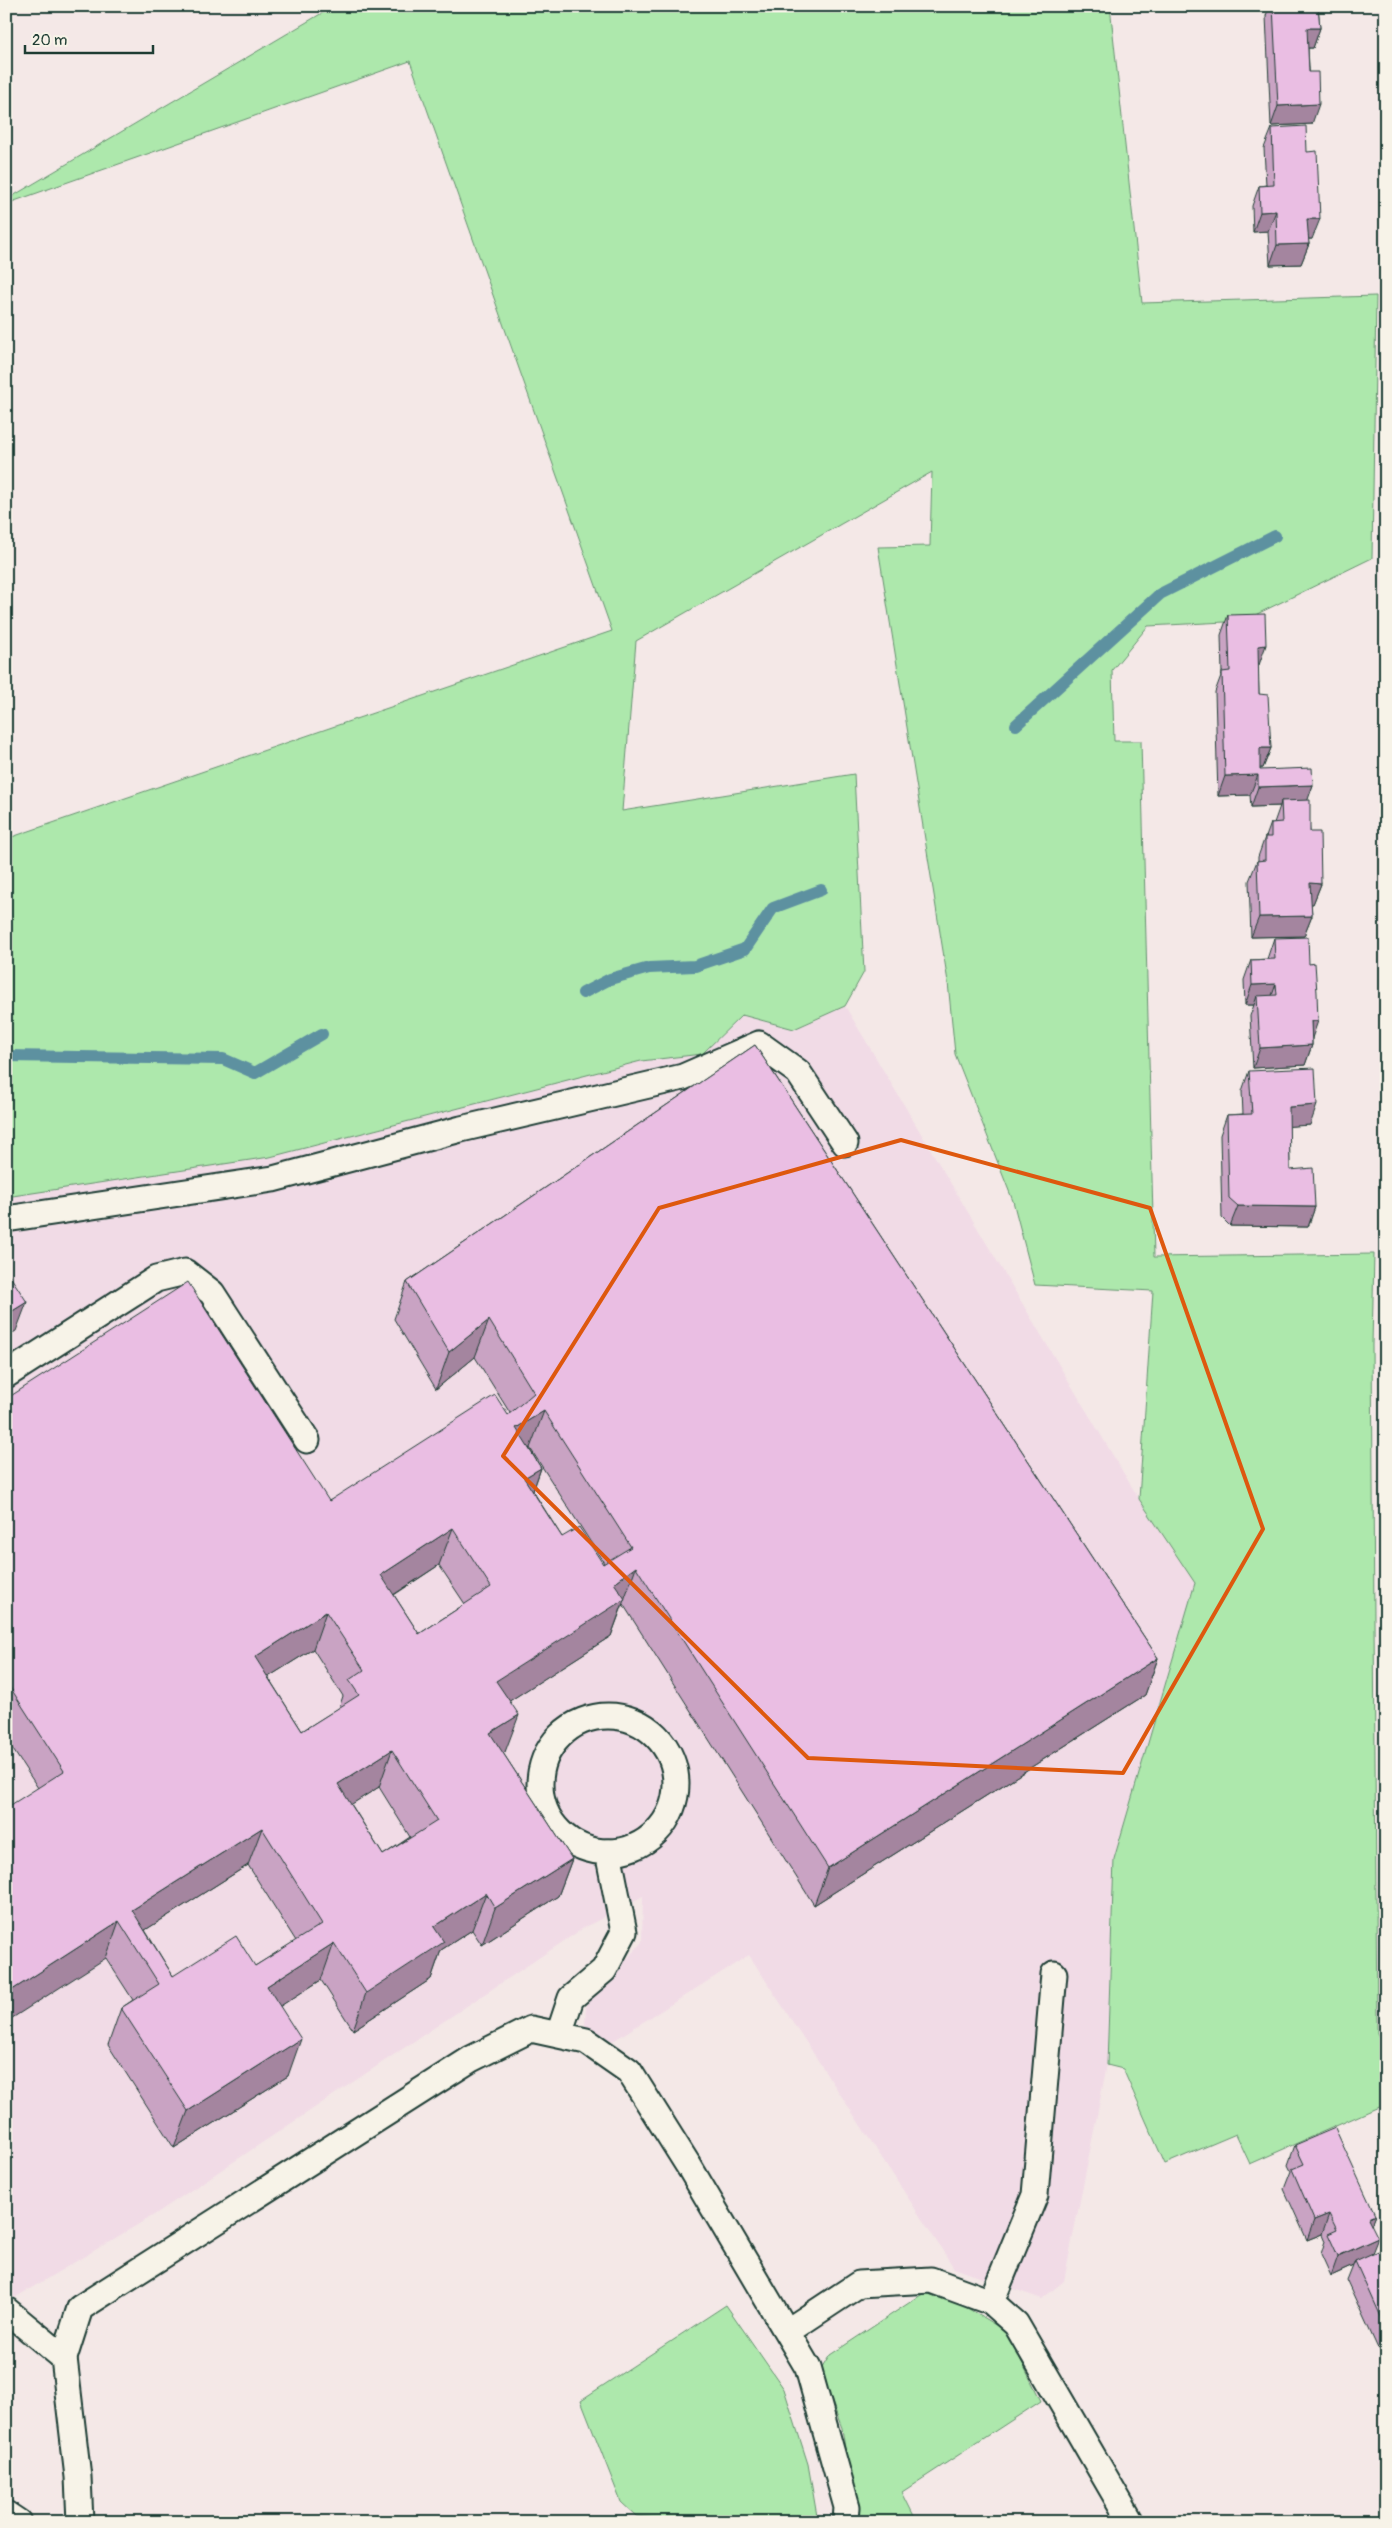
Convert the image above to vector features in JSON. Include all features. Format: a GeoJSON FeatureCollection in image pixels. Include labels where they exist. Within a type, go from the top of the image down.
{"type":"FeatureCollection","features":[{"type":"Feature","properties":{"kind":"lane"},"geometry":{"type":"LineString","coordinates":[[6,1219],[273,1180],[460,1129],[683,1077],[759,1044],[798,1072],[845,1143]]}},
{"type":"Feature","properties":{"kind":"lane"},"geometry":{"type":"LineString","coordinates":[[6,1375],[156,1279],[185,1272],[212,1293],[307,1440]]}},
{"type":"Feature","properties":{"kind":"lane"},"geometry":{"type":"LineString","coordinates":[[608,1715],[630,1719],[650,1730],[665,1746],[674,1766],[676,1789],[671,1811],[659,1830],[641,1844],[619,1851],[608,1852],[597,1852],[575,1844],[558,1830],[545,1812],[539,1789],[541,1767],[550,1746],[566,1730],[585,1719],[608,1715]]}},
{"type":"Feature","properties":{"kind":"lane"},"geometry":{"type":"LineString","coordinates":[[559,2034],[572,1998],[604,1970],[624,1932],[608,1852]]}},
{"type":"Feature","properties":{"kind":"lane"},"geometry":{"type":"LineString","coordinates":[[991,2302],[1035,2195],[1054,1974]]}},
{"type":"Feature","properties":{"kind":"lane"},"geometry":{"type":"LineString","coordinates":[[80,2522],[78,2477],[64,2358],[80,2308],[471,2059],[531,2030],[559,2034],[586,2041],[629,2071],[788,2331],[808,2368],[847,2508],[846,2522]]}},
{"type":"Feature","properties":{"kind":"lane"},"geometry":{"type":"LineString","coordinates":[[788,2331],[859,2284],[931,2280],[991,2302],[1016,2324],[1131,2522]]}},
{"type":"Feature","properties":{"kind":"lane"},"geometry":{"type":"LineString","coordinates":[[6,2310],[64,2358]]}},
{"type":"Feature","properties":{"kind":"lane"},"geometry":{"type":"LineString","coordinates":[[6,2514],[18,2522]]}},
{"type":"Feature","properties":{"kind":"highlighted area"},"geometry":{"type":"Polygon","coordinates":[[[901,1140],[1150,1208],[1263,1529],[1123,1773],[808,1758],[503,1456],[659,1208],[901,1140]]]}},
{"type":"Feature","properties":{"kind":"shaded area"},"geometry":{"type":"Polygon","coordinates":[[[845,1006],[1139,1499],[1195,1583],[1114,1859],[1107,2065],[1064,2281],[1042,2299],[954,2268],[749,1955],[613,2041],[585,2027],[586,2004],[642,1942],[643,1896],[582,1929],[154,2215],[6,2303],[6,1196],[270,1157],[641,1061],[702,1054],[742,1015],[794,1029],[845,1006]]]}},
{"type":"Feature","properties":{"kind":"green space"},"geometry":{"type":"Polygon","coordinates":[[[334,6],[1110,6],[1142,303],[1376,296],[1372,558],[1253,616],[1225,622],[1148,626],[1112,670],[1114,741],[1141,741],[1154,1257],[1374,1254],[1372,1345],[1377,2033],[1386,2050],[1386,2103],[1381,2106],[1250,2164],[1236,2134],[1165,2164],[1123,2069],[1107,2065],[1114,1859],[1195,1583],[1139,1499],[1153,1291],[1035,1285],[1013,1201],[955,1054],[948,982],[878,547],[930,546],[932,472],[636,641],[622,811],[854,774],[864,972],[845,1006],[794,1029],[742,1015],[702,1054],[641,1061],[270,1157],[6,1197],[6,839],[612,631],[410,61],[6,204],[6,200],[334,6]]]}},
{"type":"Feature","properties":{"kind":"green space"},"geometry":{"type":"Polygon","coordinates":[[[924,2293],[949,2297],[1007,2332],[1041,2401],[902,2492],[917,2522],[856,2522],[842,2428],[820,2371],[830,2355],[924,2293]]]}},
{"type":"Feature","properties":{"kind":"green space"},"geometry":{"type":"Polygon","coordinates":[[[726,2305],[784,2389],[808,2464],[818,2522],[696,2522],[636,2516],[621,2502],[581,2400],[726,2305]]]}},
{"type":"Feature","properties":{"kind":"building"},"geometry":{"type":"Polygon","coordinates":[[[1273,6],[1318,6],[1320,28],[1307,28],[1309,72],[1318,72],[1319,104],[1278,106],[1273,6]]]}},
{"type":"Feature","properties":{"kind":"building"},"geometry":{"type":"Polygon","coordinates":[[[1306,126],[1307,152],[1317,151],[1320,219],[1307,219],[1309,244],[1277,245],[1276,211],[1260,212],[1259,186],[1274,185],[1272,128],[1306,126]]]}},
{"type":"Feature","properties":{"kind":"building"},"geometry":{"type":"Polygon","coordinates":[[[1265,614],[1266,645],[1258,646],[1259,694],[1268,695],[1271,748],[1260,748],[1260,770],[1312,768],[1313,785],[1258,787],[1258,775],[1225,776],[1222,672],[1230,671],[1228,615],[1265,614]]]}},
{"type":"Feature","properties":{"kind":"building"},"geometry":{"type":"Polygon","coordinates":[[[1310,800],[1310,832],[1320,832],[1321,884],[1310,883],[1312,916],[1259,917],[1257,861],[1265,860],[1265,837],[1271,837],[1271,823],[1282,822],[1281,801],[1310,800]]]}},
{"type":"Feature","properties":{"kind":"building"},"geometry":{"type":"Polygon","coordinates":[[[1308,937],[1309,964],[1315,963],[1317,993],[1318,1021],[1311,1021],[1312,1045],[1260,1048],[1257,996],[1277,995],[1276,984],[1252,985],[1251,960],[1275,959],[1274,938],[1308,937]]]}},
{"type":"Feature","properties":{"kind":"building"},"geometry":{"type":"Polygon","coordinates":[[[755,1045],[1158,1658],[828,1868],[636,1567],[614,1583],[625,1599],[496,1681],[519,1715],[490,1733],[572,1859],[495,1908],[486,1893],[434,1927],[444,1942],[366,1993],[334,1943],[267,1986],[301,2039],[188,2111],[121,2008],[159,1984],[119,1921],[6,1994],[6,1808],[64,1771],[6,1681],[6,1399],[188,1282],[329,1501],[495,1395],[508,1415],[534,1393],[489,1320],[449,1352],[407,1282],[755,1045]],[[544,1411],[516,1428],[541,1468],[524,1478],[562,1537],[579,1527],[603,1564],[631,1547],[544,1411]],[[453,1528],[381,1575],[419,1634],[491,1587],[453,1528]],[[326,1612],[255,1657],[302,1731],[359,1695],[349,1680],[364,1670],[326,1612]],[[392,1750],[338,1784],[383,1855],[437,1821],[392,1750]],[[262,1828],[132,1910],[173,1976],[236,1936],[255,1966],[322,1924],[262,1828]]]}},
{"type":"Feature","properties":{"kind":"building"},"geometry":{"type":"Polygon","coordinates":[[[1315,1068],[1317,1105],[1289,1107],[1290,1170],[1313,1168],[1315,1207],[1238,1206],[1229,1198],[1227,1115],[1252,1114],[1249,1071],[1315,1068]]]}},
{"type":"Feature","properties":{"kind":"building"},"geometry":{"type":"Polygon","coordinates":[[[6,1270],[27,1302],[6,1315],[6,1270]]]}},
{"type":"Feature","properties":{"kind":"building"},"geometry":{"type":"Polygon","coordinates":[[[1335,2128],[1375,2215],[1368,2218],[1378,2238],[1338,2256],[1328,2234],[1337,2230],[1329,2214],[1314,2220],[1292,2169],[1304,2164],[1295,2145],[1335,2128]]]}},
{"type":"Feature","properties":{"kind":"building"},"geometry":{"type":"Polygon","coordinates":[[[1382,2249],[1386,2258],[1386,2330],[1355,2261],[1382,2249]]]}},
{"type":"Feature","properties":{"kind":"waterway"},"geometry":{"type":"LineString","coordinates":[[1016,725],[1160,594],[1275,536]]}},
{"type":"Feature","properties":{"kind":"waterway"},"geometry":{"type":"LineString","coordinates":[[583,993],[610,979],[649,968],[695,966],[745,949],[773,908],[821,890]]}},
{"type":"Feature","properties":{"kind":"waterway"},"geometry":{"type":"LineString","coordinates":[[6,1056],[223,1059],[255,1073],[322,1034]]}}]}
